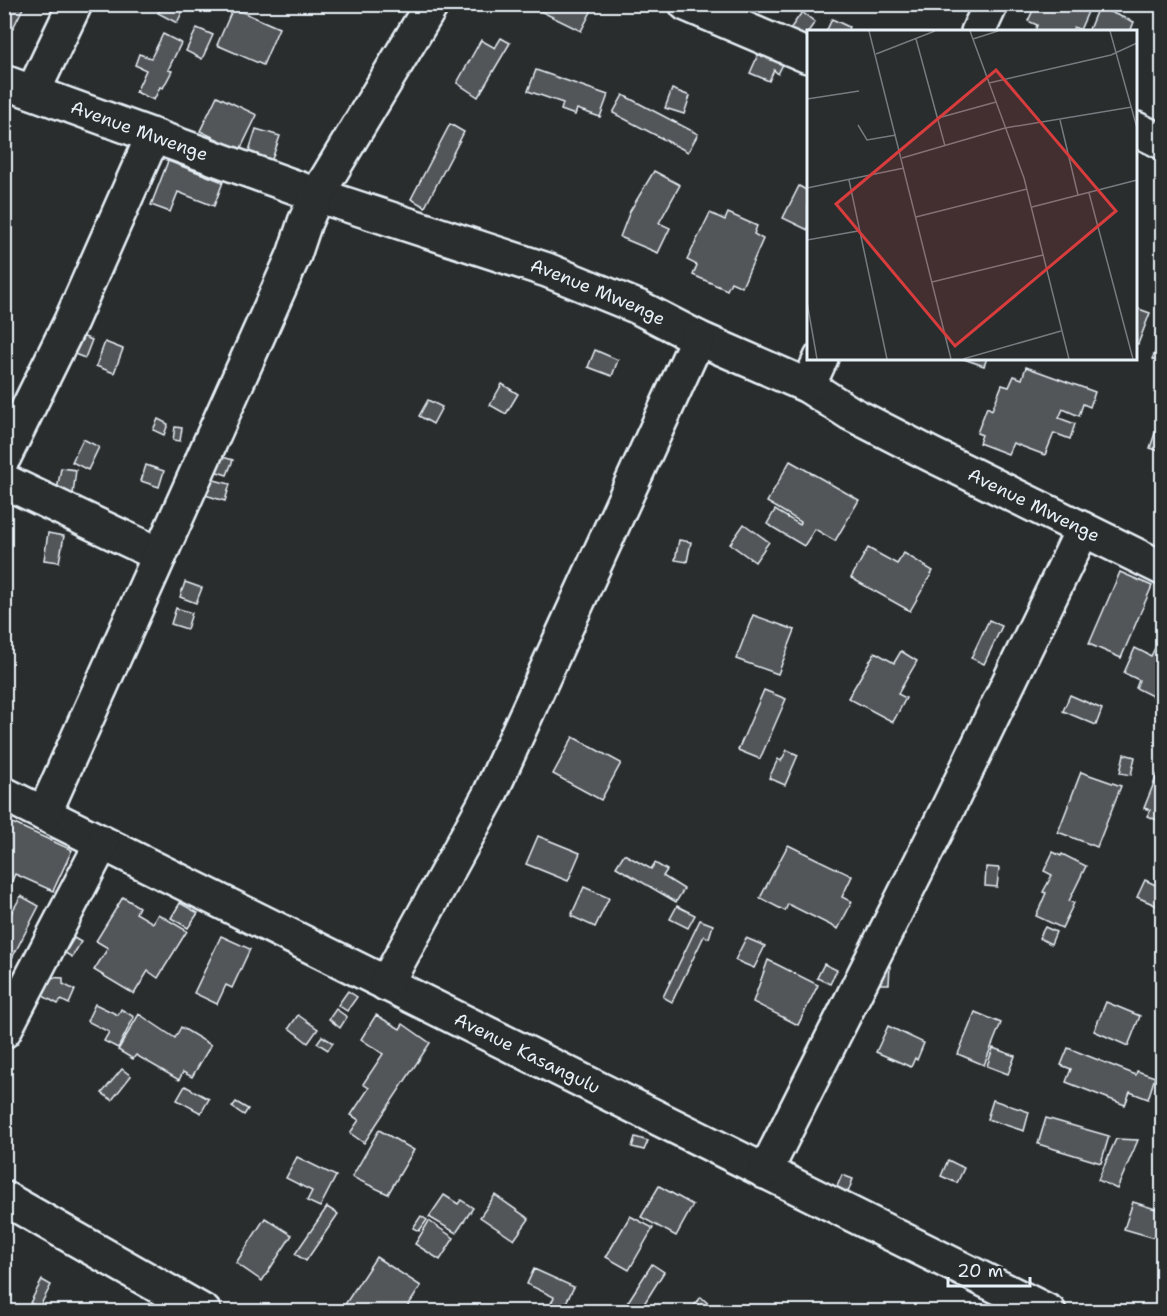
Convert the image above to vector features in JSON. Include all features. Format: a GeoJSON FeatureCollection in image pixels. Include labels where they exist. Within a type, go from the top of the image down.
{"type":"FeatureCollection","features":[{"type":"Feature","properties":{"kind":"street"},"geometry":{"type":"LineString","coordinates":[[19,87],[75,4]]}},
{"type":"Feature","properties":{"kind":"street"},"geometry":{"type":"LineString","coordinates":[[44,814],[294,255],[317,195],[432,4]]}},
{"type":"Feature","properties":{"kind":"street"},"geometry":{"type":"LineString","coordinates":[[686,4],[807,56]]}},
{"type":"Feature","properties":{"kind":"street"},"geometry":{"type":"LineString","coordinates":[[979,30],[991,4]]}},
{"type":"Feature","properties":{"kind":"street","name":"Avenue Mwenge"},"geometry":{"type":"LineString","coordinates":[[19,87],[317,195],[547,270],[638,307],[698,338],[788,379],[814,372],[850,412],[1162,568]]}},
{"type":"Feature","properties":{"kind":"street"},"geometry":{"type":"LineString","coordinates":[[1137,130],[1162,142]]}},
{"type":"Feature","properties":{"kind":"street"},"geometry":{"type":"LineString","coordinates":[[4,457],[71,321],[153,136]]}},
{"type":"Feature","properties":{"kind":"street"},"geometry":{"type":"LineString","coordinates":[[386,984],[490,794],[698,338]]}},
{"type":"Feature","properties":{"kind":"street"},"geometry":{"type":"LineString","coordinates":[[4,481],[160,555]]}},
{"type":"Feature","properties":{"kind":"street"},"geometry":{"type":"LineString","coordinates":[[765,1172],[948,808],[1083,529]]}},
{"type":"Feature","properties":{"kind":"street","name":"Avenue Kasangulu"},"geometry":{"type":"LineString","coordinates":[[4,794],[1049,1311]]}},
{"type":"Feature","properties":{"kind":"street"},"geometry":{"type":"LineString","coordinates":[[4,1031],[102,843]]}},
{"type":"Feature","properties":{"kind":"street"},"geometry":{"type":"LineString","coordinates":[[4,1198],[204,1311]]}},
{"type":"Feature","properties":{"kind":"building"},"geometry":{"type":"Polygon","coordinates":[[[4,4],[25,4],[13,28],[4,24],[4,4]]]}},
{"type":"Feature","properties":{"kind":"building"},"geometry":{"type":"Polygon","coordinates":[[[163,4],[186,4],[177,23],[158,13],[163,4]]]}},
{"type":"Feature","properties":{"kind":"building"},"geometry":{"type":"Polygon","coordinates":[[[541,4],[595,4],[581,31],[538,10],[541,4]]]}},
{"type":"Feature","properties":{"kind":"building"},"geometry":{"type":"Polygon","coordinates":[[[1036,4],[1091,5],[1080,30],[1074,27],[1073,30],[1036,30],[1037,25],[1028,21],[1036,4]]]}},
{"type":"Feature","properties":{"kind":"building"},"geometry":{"type":"Polygon","coordinates":[[[1098,7],[1134,22],[1131,30],[1089,30],[1098,7]]]}},
{"type":"Feature","properties":{"kind":"building"},"geometry":{"type":"Polygon","coordinates":[[[233,8],[279,28],[263,65],[217,45],[233,8]]]}},
{"type":"Feature","properties":{"kind":"building"},"geometry":{"type":"Polygon","coordinates":[[[802,12],[815,22],[807,30],[803,39],[790,29],[802,12]]]}},
{"type":"Feature","properties":{"kind":"building"},"geometry":{"type":"Polygon","coordinates":[[[832,19],[849,27],[848,30],[827,30],[832,19]]]}},
{"type":"Feature","properties":{"kind":"building"},"geometry":{"type":"Polygon","coordinates":[[[197,28],[213,35],[202,59],[186,51],[197,28]]]}},
{"type":"Feature","properties":{"kind":"building"},"geometry":{"type":"Polygon","coordinates":[[[163,34],[181,43],[168,70],[172,71],[154,100],[136,92],[146,70],[135,65],[139,54],[151,58],[163,34]]]}},
{"type":"Feature","properties":{"kind":"building"},"geometry":{"type":"Polygon","coordinates":[[[501,38],[510,43],[478,97],[457,83],[481,40],[495,48],[501,38]]]}},
{"type":"Feature","properties":{"kind":"building"},"geometry":{"type":"Polygon","coordinates":[[[763,44],[787,56],[778,74],[774,70],[769,81],[750,73],[763,44]]]}},
{"type":"Feature","properties":{"kind":"building"},"geometry":{"type":"Polygon","coordinates":[[[536,70],[608,95],[600,117],[577,109],[575,115],[561,110],[563,103],[528,91],[536,70]]]}},
{"type":"Feature","properties":{"kind":"building"},"geometry":{"type":"Polygon","coordinates":[[[672,89],[690,96],[684,114],[665,108],[672,89]]]}},
{"type":"Feature","properties":{"kind":"building"},"geometry":{"type":"Polygon","coordinates":[[[623,95],[698,134],[688,152],[613,113],[623,95]]]}},
{"type":"Feature","properties":{"kind":"building"},"geometry":{"type":"Polygon","coordinates":[[[217,96],[257,115],[240,150],[200,131],[217,96]]]}},
{"type":"Feature","properties":{"kind":"building"},"geometry":{"type":"Polygon","coordinates":[[[450,124],[464,132],[425,207],[411,199],[450,124]]]}},
{"type":"Feature","properties":{"kind":"building"},"geometry":{"type":"Polygon","coordinates":[[[256,129],[280,136],[271,162],[248,154],[256,129]]]}},
{"type":"Feature","properties":{"kind":"building"},"geometry":{"type":"Polygon","coordinates":[[[168,161],[223,182],[214,206],[178,192],[170,212],[151,205],[168,161]]]}},
{"type":"Feature","properties":{"kind":"building"},"geometry":{"type":"Polygon","coordinates":[[[654,171],[680,185],[659,223],[670,228],[658,253],[620,237],[630,211],[654,171]]]}},
{"type":"Feature","properties":{"kind":"building"},"geometry":{"type":"Polygon","coordinates":[[[799,186],[807,190],[807,230],[783,218],[799,186]]]}},
{"type":"Feature","properties":{"kind":"building"},"geometry":{"type":"Polygon","coordinates":[[[710,213],[725,220],[728,213],[757,226],[754,234],[763,239],[742,287],[731,282],[727,290],[693,275],[697,265],[687,260],[710,213]]]}},
{"type":"Feature","properties":{"kind":"building"},"geometry":{"type":"Polygon","coordinates":[[[1137,308],[1150,313],[1137,344],[1137,308]]]}},
{"type":"Feature","properties":{"kind":"building"},"geometry":{"type":"Polygon","coordinates":[[[77,334],[92,340],[85,358],[69,352],[77,334]]]}},
{"type":"Feature","properties":{"kind":"building"},"geometry":{"type":"Polygon","coordinates":[[[1162,338],[1162,359],[1161,363],[1152,359],[1162,338]]]}},
{"type":"Feature","properties":{"kind":"building"},"geometry":{"type":"Polygon","coordinates":[[[105,342],[123,349],[114,373],[96,366],[105,342]]]}},
{"type":"Feature","properties":{"kind":"building"},"geometry":{"type":"Polygon","coordinates":[[[595,350],[618,360],[612,376],[588,367],[595,350]]]}},
{"type":"Feature","properties":{"kind":"building"},"geometry":{"type":"Polygon","coordinates":[[[967,360],[986,360],[984,366],[967,360]]]}},
{"type":"Feature","properties":{"kind":"building"},"geometry":{"type":"Polygon","coordinates":[[[1026,367],[1095,392],[1090,407],[1083,404],[1079,416],[1063,409],[1059,418],[1075,424],[1070,439],[1054,433],[1045,455],[1013,443],[1008,454],[979,443],[982,435],[977,433],[987,407],[992,410],[1002,385],[1009,387],[1014,376],[1022,379],[1026,367]]]}},
{"type":"Feature","properties":{"kind":"building"},"geometry":{"type":"Polygon","coordinates":[[[502,384],[518,394],[506,414],[490,405],[502,384]]]}},
{"type":"Feature","properties":{"kind":"building"},"geometry":{"type":"Polygon","coordinates":[[[428,400],[442,407],[433,424],[419,416],[428,400]]]}},
{"type":"Feature","properties":{"kind":"building"},"geometry":{"type":"Polygon","coordinates":[[[1162,412],[1162,452],[1150,448],[1162,412]]]}},
{"type":"Feature","properties":{"kind":"building"},"geometry":{"type":"Polygon","coordinates":[[[158,419],[168,424],[164,435],[153,430],[158,419]]]}},
{"type":"Feature","properties":{"kind":"building"},"geometry":{"type":"Polygon","coordinates":[[[175,427],[182,428],[180,441],[173,440],[175,427]]]}},
{"type":"Feature","properties":{"kind":"building"},"geometry":{"type":"Polygon","coordinates":[[[83,439],[99,447],[88,470],[72,462],[83,439]]]}},
{"type":"Feature","properties":{"kind":"building"},"geometry":{"type":"Polygon","coordinates":[[[216,455],[233,460],[227,475],[211,470],[216,455]]]}},
{"type":"Feature","properties":{"kind":"building"},"geometry":{"type":"Polygon","coordinates":[[[790,461],[859,500],[835,541],[815,529],[804,546],[767,524],[775,510],[800,525],[801,522],[767,502],[790,461]]]}},
{"type":"Feature","properties":{"kind":"building"},"geometry":{"type":"Polygon","coordinates":[[[146,465],[164,471],[159,487],[141,481],[146,465]]]}},
{"type":"Feature","properties":{"kind":"building"},"geometry":{"type":"Polygon","coordinates":[[[61,468],[76,470],[73,494],[57,490],[61,468]]]}},
{"type":"Feature","properties":{"kind":"building"},"geometry":{"type":"Polygon","coordinates":[[[210,479],[230,484],[225,501],[205,495],[210,479]]]}},
{"type":"Feature","properties":{"kind":"building"},"geometry":{"type":"Polygon","coordinates":[[[744,524],[769,542],[755,562],[730,544],[744,524]]]}},
{"type":"Feature","properties":{"kind":"building"},"geometry":{"type":"Polygon","coordinates":[[[48,533],[64,536],[59,562],[44,560],[48,533]]]}},
{"type":"Feature","properties":{"kind":"building"},"geometry":{"type":"Polygon","coordinates":[[[679,540],[691,542],[687,562],[675,560],[679,540]]]}},
{"type":"Feature","properties":{"kind":"building"},"geometry":{"type":"Polygon","coordinates":[[[868,548],[897,564],[904,553],[933,571],[910,611],[851,578],[868,548]]]}},
{"type":"Feature","properties":{"kind":"building"},"geometry":{"type":"Polygon","coordinates":[[[1120,572],[1152,586],[1121,658],[1089,644],[1120,572]]]}},
{"type":"Feature","properties":{"kind":"building"},"geometry":{"type":"Polygon","coordinates":[[[185,582],[202,588],[196,603],[180,597],[185,582]]]}},
{"type":"Feature","properties":{"kind":"building"},"geometry":{"type":"Polygon","coordinates":[[[176,608],[192,613],[187,629],[171,624],[176,608]]]}},
{"type":"Feature","properties":{"kind":"building"},"geometry":{"type":"Polygon","coordinates":[[[753,615],[795,630],[778,674],[736,659],[753,615]]]}},
{"type":"Feature","properties":{"kind":"building"},"geometry":{"type":"Polygon","coordinates":[[[989,620],[1002,626],[984,664],[971,658],[989,620]]]}},
{"type":"Feature","properties":{"kind":"building"},"geometry":{"type":"Polygon","coordinates":[[[1162,634],[1162,701],[1136,688],[1139,680],[1124,673],[1135,648],[1151,656],[1162,634]]]}},
{"type":"Feature","properties":{"kind":"building"},"geometry":{"type":"Polygon","coordinates":[[[901,651],[917,661],[898,694],[906,698],[893,722],[848,698],[875,652],[894,663],[901,651]]]}},
{"type":"Feature","properties":{"kind":"building"},"geometry":{"type":"Polygon","coordinates":[[[764,690],[786,699],[760,759],[738,750],[764,690]]]}},
{"type":"Feature","properties":{"kind":"building"},"geometry":{"type":"Polygon","coordinates":[[[1070,695],[1102,709],[1096,725],[1063,711],[1070,695]]]}},
{"type":"Feature","properties":{"kind":"building"},"geometry":{"type":"Polygon","coordinates":[[[573,737],[621,763],[601,800],[553,774],[573,737]]]}},
{"type":"Feature","properties":{"kind":"building"},"geometry":{"type":"Polygon","coordinates":[[[787,750],[798,755],[785,785],[769,778],[778,759],[781,761],[787,750]]]}},
{"type":"Feature","properties":{"kind":"building"},"geometry":{"type":"Polygon","coordinates":[[[1124,754],[1135,757],[1131,775],[1120,773],[1124,754]]]}},
{"type":"Feature","properties":{"kind":"building"},"geometry":{"type":"Polygon","coordinates":[[[1160,768],[1162,769],[1162,822],[1147,816],[1150,810],[1144,808],[1160,768]]]}},
{"type":"Feature","properties":{"kind":"building"},"geometry":{"type":"Polygon","coordinates":[[[1081,772],[1121,786],[1097,847],[1058,832],[1081,772]]]}},
{"type":"Feature","properties":{"kind":"building"},"geometry":{"type":"Polygon","coordinates":[[[8,821],[72,850],[53,891],[15,874],[10,885],[4,883],[4,828],[8,821]]]}},
{"type":"Feature","properties":{"kind":"building"},"geometry":{"type":"Polygon","coordinates":[[[538,836],[580,853],[568,881],[526,864],[538,836]]]}},
{"type":"Feature","properties":{"kind":"building"},"geometry":{"type":"Polygon","coordinates":[[[788,845],[852,876],[842,897],[852,902],[838,929],[788,904],[785,911],[760,898],[788,845]]]}},
{"type":"Feature","properties":{"kind":"building"},"geometry":{"type":"Polygon","coordinates":[[[1053,852],[1086,866],[1069,901],[1074,903],[1062,928],[1036,916],[1046,893],[1043,892],[1052,875],[1044,871],[1053,852]]]}},
{"type":"Feature","properties":{"kind":"building"},"geometry":{"type":"Polygon","coordinates":[[[624,854],[651,869],[655,863],[667,870],[663,876],[684,889],[676,902],[616,867],[624,854]]]}},
{"type":"Feature","properties":{"kind":"building"},"geometry":{"type":"Polygon","coordinates":[[[986,867],[999,868],[997,887],[985,886],[986,867]]]}},
{"type":"Feature","properties":{"kind":"building"},"geometry":{"type":"Polygon","coordinates":[[[1145,880],[1162,888],[1162,908],[1137,897],[1145,880]]]}},
{"type":"Feature","properties":{"kind":"building"},"geometry":{"type":"Polygon","coordinates":[[[584,887],[609,898],[595,927],[571,916],[584,887]]]}},
{"type":"Feature","properties":{"kind":"building"},"geometry":{"type":"Polygon","coordinates":[[[21,896],[39,906],[10,962],[4,959],[4,926],[21,896]]]}},
{"type":"Feature","properties":{"kind":"building"},"geometry":{"type":"Polygon","coordinates":[[[123,897],[139,907],[136,913],[153,923],[158,914],[187,931],[158,978],[148,971],[134,994],[94,970],[108,948],[96,941],[123,897]]]}},
{"type":"Feature","properties":{"kind":"building"},"geometry":{"type":"Polygon","coordinates":[[[180,903],[198,913],[188,928],[171,918],[180,903]]]}},
{"type":"Feature","properties":{"kind":"building"},"geometry":{"type":"Polygon","coordinates":[[[677,906],[695,915],[688,928],[670,919],[677,906]]]}},
{"type":"Feature","properties":{"kind":"building"},"geometry":{"type":"Polygon","coordinates":[[[700,920],[713,925],[709,938],[704,936],[672,1002],[663,997],[700,920]]]}},
{"type":"Feature","properties":{"kind":"building"},"geometry":{"type":"Polygon","coordinates":[[[1045,927],[1056,932],[1051,944],[1039,938],[1045,927]]]}},
{"type":"Feature","properties":{"kind":"building"},"geometry":{"type":"Polygon","coordinates":[[[221,936],[250,949],[232,988],[226,985],[217,1004],[194,993],[221,936]]]}},
{"type":"Feature","properties":{"kind":"building"},"geometry":{"type":"Polygon","coordinates":[[[74,938],[81,942],[72,957],[65,953],[74,938]]]}},
{"type":"Feature","properties":{"kind":"building"},"geometry":{"type":"Polygon","coordinates":[[[746,938],[765,946],[754,968],[735,960],[746,938]]]}},
{"type":"Feature","properties":{"kind":"building"},"geometry":{"type":"Polygon","coordinates":[[[768,960],[818,985],[798,1025],[753,1002],[768,960]]]}},
{"type":"Feature","properties":{"kind":"building"},"geometry":{"type":"Polygon","coordinates":[[[824,964],[837,970],[830,984],[817,978],[824,964]]]}},
{"type":"Feature","properties":{"kind":"building"},"geometry":{"type":"Polygon","coordinates":[[[878,965],[890,966],[889,984],[876,984],[878,965]]]}},
{"type":"Feature","properties":{"kind":"building"},"geometry":{"type":"Polygon","coordinates":[[[45,977],[63,978],[63,984],[75,990],[69,1004],[61,1000],[58,1004],[37,993],[45,977]]]}},
{"type":"Feature","properties":{"kind":"building"},"geometry":{"type":"Polygon","coordinates":[[[348,991],[357,997],[347,1011],[338,1005],[348,991]]]}},
{"type":"Feature","properties":{"kind":"building"},"geometry":{"type":"Polygon","coordinates":[[[1106,1002],[1140,1016],[1128,1046],[1094,1031],[1106,1002]]]}},
{"type":"Feature","properties":{"kind":"building"},"geometry":{"type":"Polygon","coordinates":[[[95,1004],[118,1015],[121,1009],[134,1017],[118,1048],[104,1041],[109,1032],[87,1021],[95,1004]]]}},
{"type":"Feature","properties":{"kind":"building"},"geometry":{"type":"Polygon","coordinates":[[[336,1009],[347,1017],[340,1028],[329,1019],[336,1009]]]}},
{"type":"Feature","properties":{"kind":"building"},"geometry":{"type":"Polygon","coordinates":[[[975,1012],[1001,1023],[984,1065],[958,1054],[975,1012]]]}},
{"type":"Feature","properties":{"kind":"building"},"geometry":{"type":"Polygon","coordinates":[[[139,1014],[175,1038],[181,1027],[211,1045],[192,1077],[183,1072],[179,1080],[136,1055],[133,1059],[118,1050],[139,1014]]]}},
{"type":"Feature","properties":{"kind":"building"},"geometry":{"type":"Polygon","coordinates":[[[298,1015],[318,1029],[308,1043],[289,1028],[298,1015]]]}},
{"type":"Feature","properties":{"kind":"building"},"geometry":{"type":"Polygon","coordinates":[[[376,1015],[400,1029],[403,1024],[430,1043],[364,1143],[350,1133],[359,1120],[351,1115],[369,1088],[363,1084],[383,1054],[361,1039],[376,1015]]]}},
{"type":"Feature","properties":{"kind":"building"},"geometry":{"type":"Polygon","coordinates":[[[888,1026],[924,1043],[917,1060],[915,1058],[911,1067],[876,1052],[888,1026]]]}},
{"type":"Feature","properties":{"kind":"building"},"geometry":{"type":"Polygon","coordinates":[[[322,1036],[333,1043],[328,1050],[317,1043],[322,1036]]]}},
{"type":"Feature","properties":{"kind":"building"},"geometry":{"type":"Polygon","coordinates":[[[993,1048],[1015,1056],[1008,1074],[987,1066],[993,1048]]]}},
{"type":"Feature","properties":{"kind":"building"},"geometry":{"type":"Polygon","coordinates":[[[1068,1048],[1136,1075],[1137,1071],[1155,1077],[1148,1099],[1130,1092],[1125,1105],[1066,1082],[1071,1069],[1061,1065],[1068,1048]]]}},
{"type":"Feature","properties":{"kind":"building"},"geometry":{"type":"Polygon","coordinates":[[[122,1069],[131,1076],[112,1100],[102,1093],[122,1069]]]}},
{"type":"Feature","properties":{"kind":"building"},"geometry":{"type":"Polygon","coordinates":[[[185,1086],[209,1099],[201,1113],[177,1100],[185,1086]]]}},
{"type":"Feature","properties":{"kind":"building"},"geometry":{"type":"Polygon","coordinates":[[[993,1100],[1029,1112],[1024,1131],[987,1119],[993,1100]]]}},
{"type":"Feature","properties":{"kind":"building"},"geometry":{"type":"Polygon","coordinates":[[[236,1102],[248,1109],[244,1115],[232,1107],[236,1102]]]}},
{"type":"Feature","properties":{"kind":"building"},"geometry":{"type":"Polygon","coordinates":[[[1046,1118],[1109,1136],[1101,1163],[1038,1144],[1046,1118]]]}},
{"type":"Feature","properties":{"kind":"building"},"geometry":{"type":"Polygon","coordinates":[[[379,1130],[414,1150],[388,1194],[352,1177],[379,1130]]]}},
{"type":"Feature","properties":{"kind":"building"},"geometry":{"type":"Polygon","coordinates":[[[635,1137],[648,1141],[644,1150],[632,1147],[635,1137]]]}},
{"type":"Feature","properties":{"kind":"building"},"geometry":{"type":"Polygon","coordinates":[[[1116,1139],[1138,1140],[1117,1189],[1098,1180],[1116,1139]]]}},
{"type":"Feature","properties":{"kind":"building"},"geometry":{"type":"Polygon","coordinates":[[[297,1157],[336,1176],[320,1207],[307,1201],[312,1191],[286,1178],[297,1157]]]}},
{"type":"Feature","properties":{"kind":"building"},"geometry":{"type":"Polygon","coordinates":[[[948,1160],[964,1168],[957,1183],[941,1176],[948,1160]]]}},
{"type":"Feature","properties":{"kind":"building"},"geometry":{"type":"Polygon","coordinates":[[[842,1175],[853,1179],[847,1195],[835,1191],[842,1175]]]}},
{"type":"Feature","properties":{"kind":"building"},"geometry":{"type":"Polygon","coordinates":[[[659,1186],[693,1205],[676,1236],[641,1217],[659,1186]]]}},
{"type":"Feature","properties":{"kind":"building"},"geometry":{"type":"Polygon","coordinates":[[[444,1195],[458,1204],[461,1200],[473,1208],[456,1233],[429,1217],[444,1195]]]}},
{"type":"Feature","properties":{"kind":"building"},"geometry":{"type":"Polygon","coordinates":[[[495,1195],[529,1219],[514,1240],[480,1217],[495,1195]]]}},
{"type":"Feature","properties":{"kind":"building"},"geometry":{"type":"Polygon","coordinates":[[[1133,1202],[1162,1211],[1162,1240],[1124,1229],[1133,1202]]]}},
{"type":"Feature","properties":{"kind":"building"},"geometry":{"type":"Polygon","coordinates":[[[327,1207],[338,1214],[306,1261],[295,1254],[327,1207]]]}},
{"type":"Feature","properties":{"kind":"building"},"geometry":{"type":"Polygon","coordinates":[[[421,1216],[427,1220],[419,1231],[413,1228],[421,1216]]]}},
{"type":"Feature","properties":{"kind":"building"},"geometry":{"type":"Polygon","coordinates":[[[630,1216],[653,1228],[629,1270],[606,1257],[630,1216]]]}},
{"type":"Feature","properties":{"kind":"building"},"geometry":{"type":"Polygon","coordinates":[[[265,1218],[292,1235],[262,1281],[236,1263],[265,1218]]]}},
{"type":"Feature","properties":{"kind":"building"},"geometry":{"type":"Polygon","coordinates":[[[429,1221],[454,1238],[440,1260],[415,1244],[429,1221]]]}},
{"type":"Feature","properties":{"kind":"building"},"geometry":{"type":"Polygon","coordinates":[[[376,1257],[421,1286],[404,1312],[340,1312],[376,1257]]]}},
{"type":"Feature","properties":{"kind":"building"},"geometry":{"type":"Polygon","coordinates":[[[652,1264],[664,1272],[639,1312],[628,1312],[624,1308],[652,1264]]]}},
{"type":"Feature","properties":{"kind":"building"},"geometry":{"type":"Polygon","coordinates":[[[534,1269],[574,1287],[561,1312],[547,1312],[554,1297],[527,1284],[534,1269]]]}},
{"type":"Feature","properties":{"kind":"building"},"geometry":{"type":"Polygon","coordinates":[[[42,1280],[51,1285],[39,1308],[30,1303],[42,1280]]]}},
{"type":"Feature","properties":{"kind":"building"},"geometry":{"type":"Polygon","coordinates":[[[701,1297],[714,1309],[712,1312],[689,1312],[701,1297]]]}}]}
